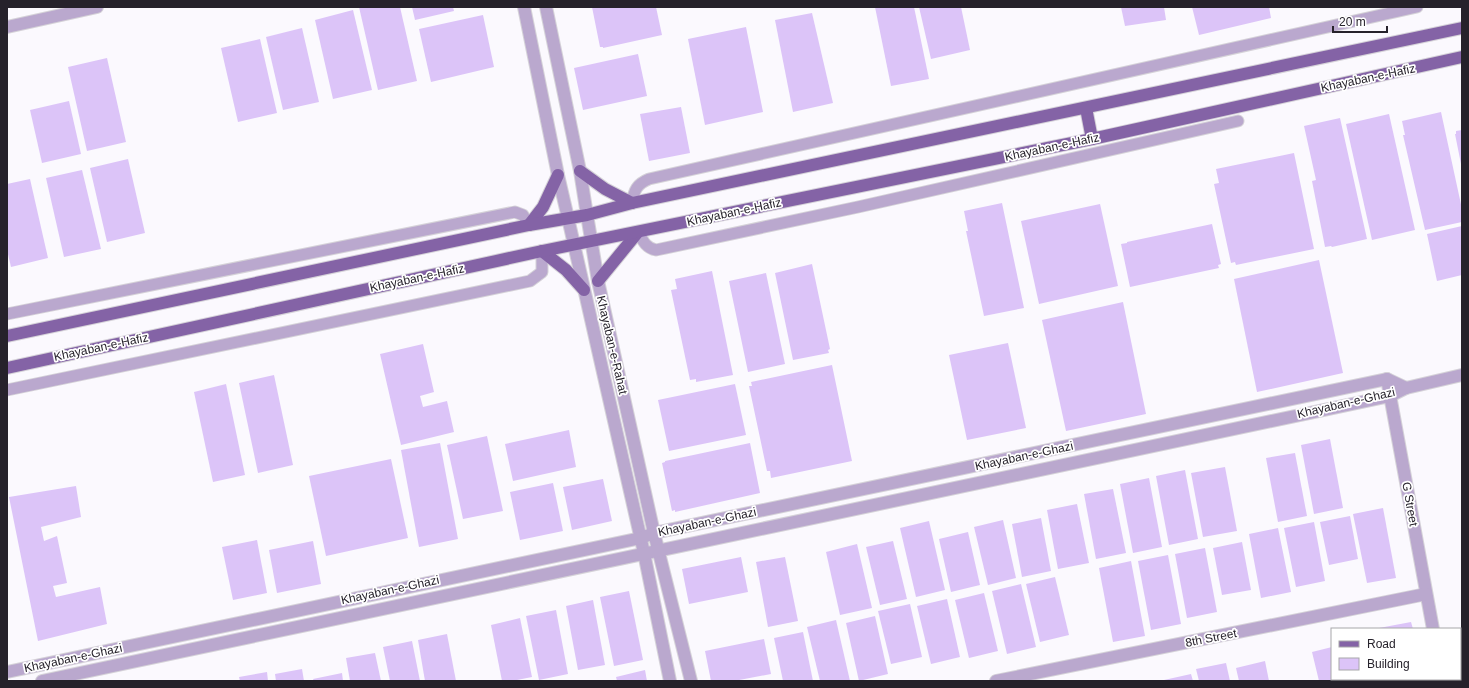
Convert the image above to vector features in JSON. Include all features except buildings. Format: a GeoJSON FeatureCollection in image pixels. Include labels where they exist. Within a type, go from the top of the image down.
{"type":"FeatureCollection","features":[{"type":"Feature","properties":{"kind":"main road"},"geometry":{"type":"LineString","coordinates":[[7,336],[529,225],[587,215],[632,203],[1462,28]]}},
{"type":"Feature","properties":{"kind":"main road","name":"Khayaban-e-Hafiz"},"geometry":{"type":"LineString","coordinates":[[7,368],[542,251],[1092,139],[1462,57]]}},
{"type":"Feature","properties":{"kind":"main road"},"geometry":{"type":"LineString","coordinates":[[1086,108],[1092,139]]}},
{"type":"Feature","properties":{"kind":"main road"},"geometry":{"type":"LineString","coordinates":[[580,171],[605,189],[632,203]]}},
{"type":"Feature","properties":{"kind":"main road"},"geometry":{"type":"LineString","coordinates":[[529,225],[543,207],[558,175]]}},
{"type":"Feature","properties":{"kind":"main road"},"geometry":{"type":"LineString","coordinates":[[598,281],[638,232]]}},
{"type":"Feature","properties":{"kind":"main road"},"geometry":{"type":"LineString","coordinates":[[542,251],[566,270],[584,290]]}},
{"type":"Feature","properties":{"kind":"street"},"geometry":{"type":"LineString","coordinates":[[7,27],[97,7]]}},
{"type":"Feature","properties":{"kind":"street","name":"Khayaban-e-Rahat"},"geometry":{"type":"LineString","coordinates":[[524,7],[558,175],[641,538],[670,681]]}},
{"type":"Feature","properties":{"kind":"street","name":"Khayaban-e-Rahat"},"geometry":{"type":"LineString","coordinates":[[546,7],[580,171],[598,281],[654,533],[691,681]]}},
{"type":"Feature","properties":{"kind":"street","name":"Khayaban-e-Ghazi"},"geometry":{"type":"LineString","coordinates":[[42,681],[1390,396],[1406,388],[1462,375]]}},
{"type":"Feature","properties":{"kind":"street","name":"Khayaban-e-Ghazi"},"geometry":{"type":"LineString","coordinates":[[7,672],[641,538],[654,533],[1387,379],[1406,388]]}},
{"type":"Feature","properties":{"kind":"street","name":"G Street"},"geometry":{"type":"LineString","coordinates":[[1387,379],[1433,628]]}},
{"type":"Feature","properties":{"kind":"street","name":"8th Street"},"geometry":{"type":"LineString","coordinates":[[996,681],[1426,594]]}},
{"type":"Feature","properties":{"kind":"lane"},"geometry":{"type":"LineString","coordinates":[[632,203],[633,193],[636,187],[641,182],[649,179],[1417,7]]}},
{"type":"Feature","properties":{"kind":"lane"},"geometry":{"type":"LineString","coordinates":[[638,232],[646,246],[656,250],[858,207],[1238,121]]}},
{"type":"Feature","properties":{"kind":"lane"},"geometry":{"type":"LineString","coordinates":[[7,314],[516,212],[523,215],[529,225]]}},
{"type":"Feature","properties":{"kind":"lane"},"geometry":{"type":"LineString","coordinates":[[7,390],[530,280],[542,272],[542,251]]}}]}
